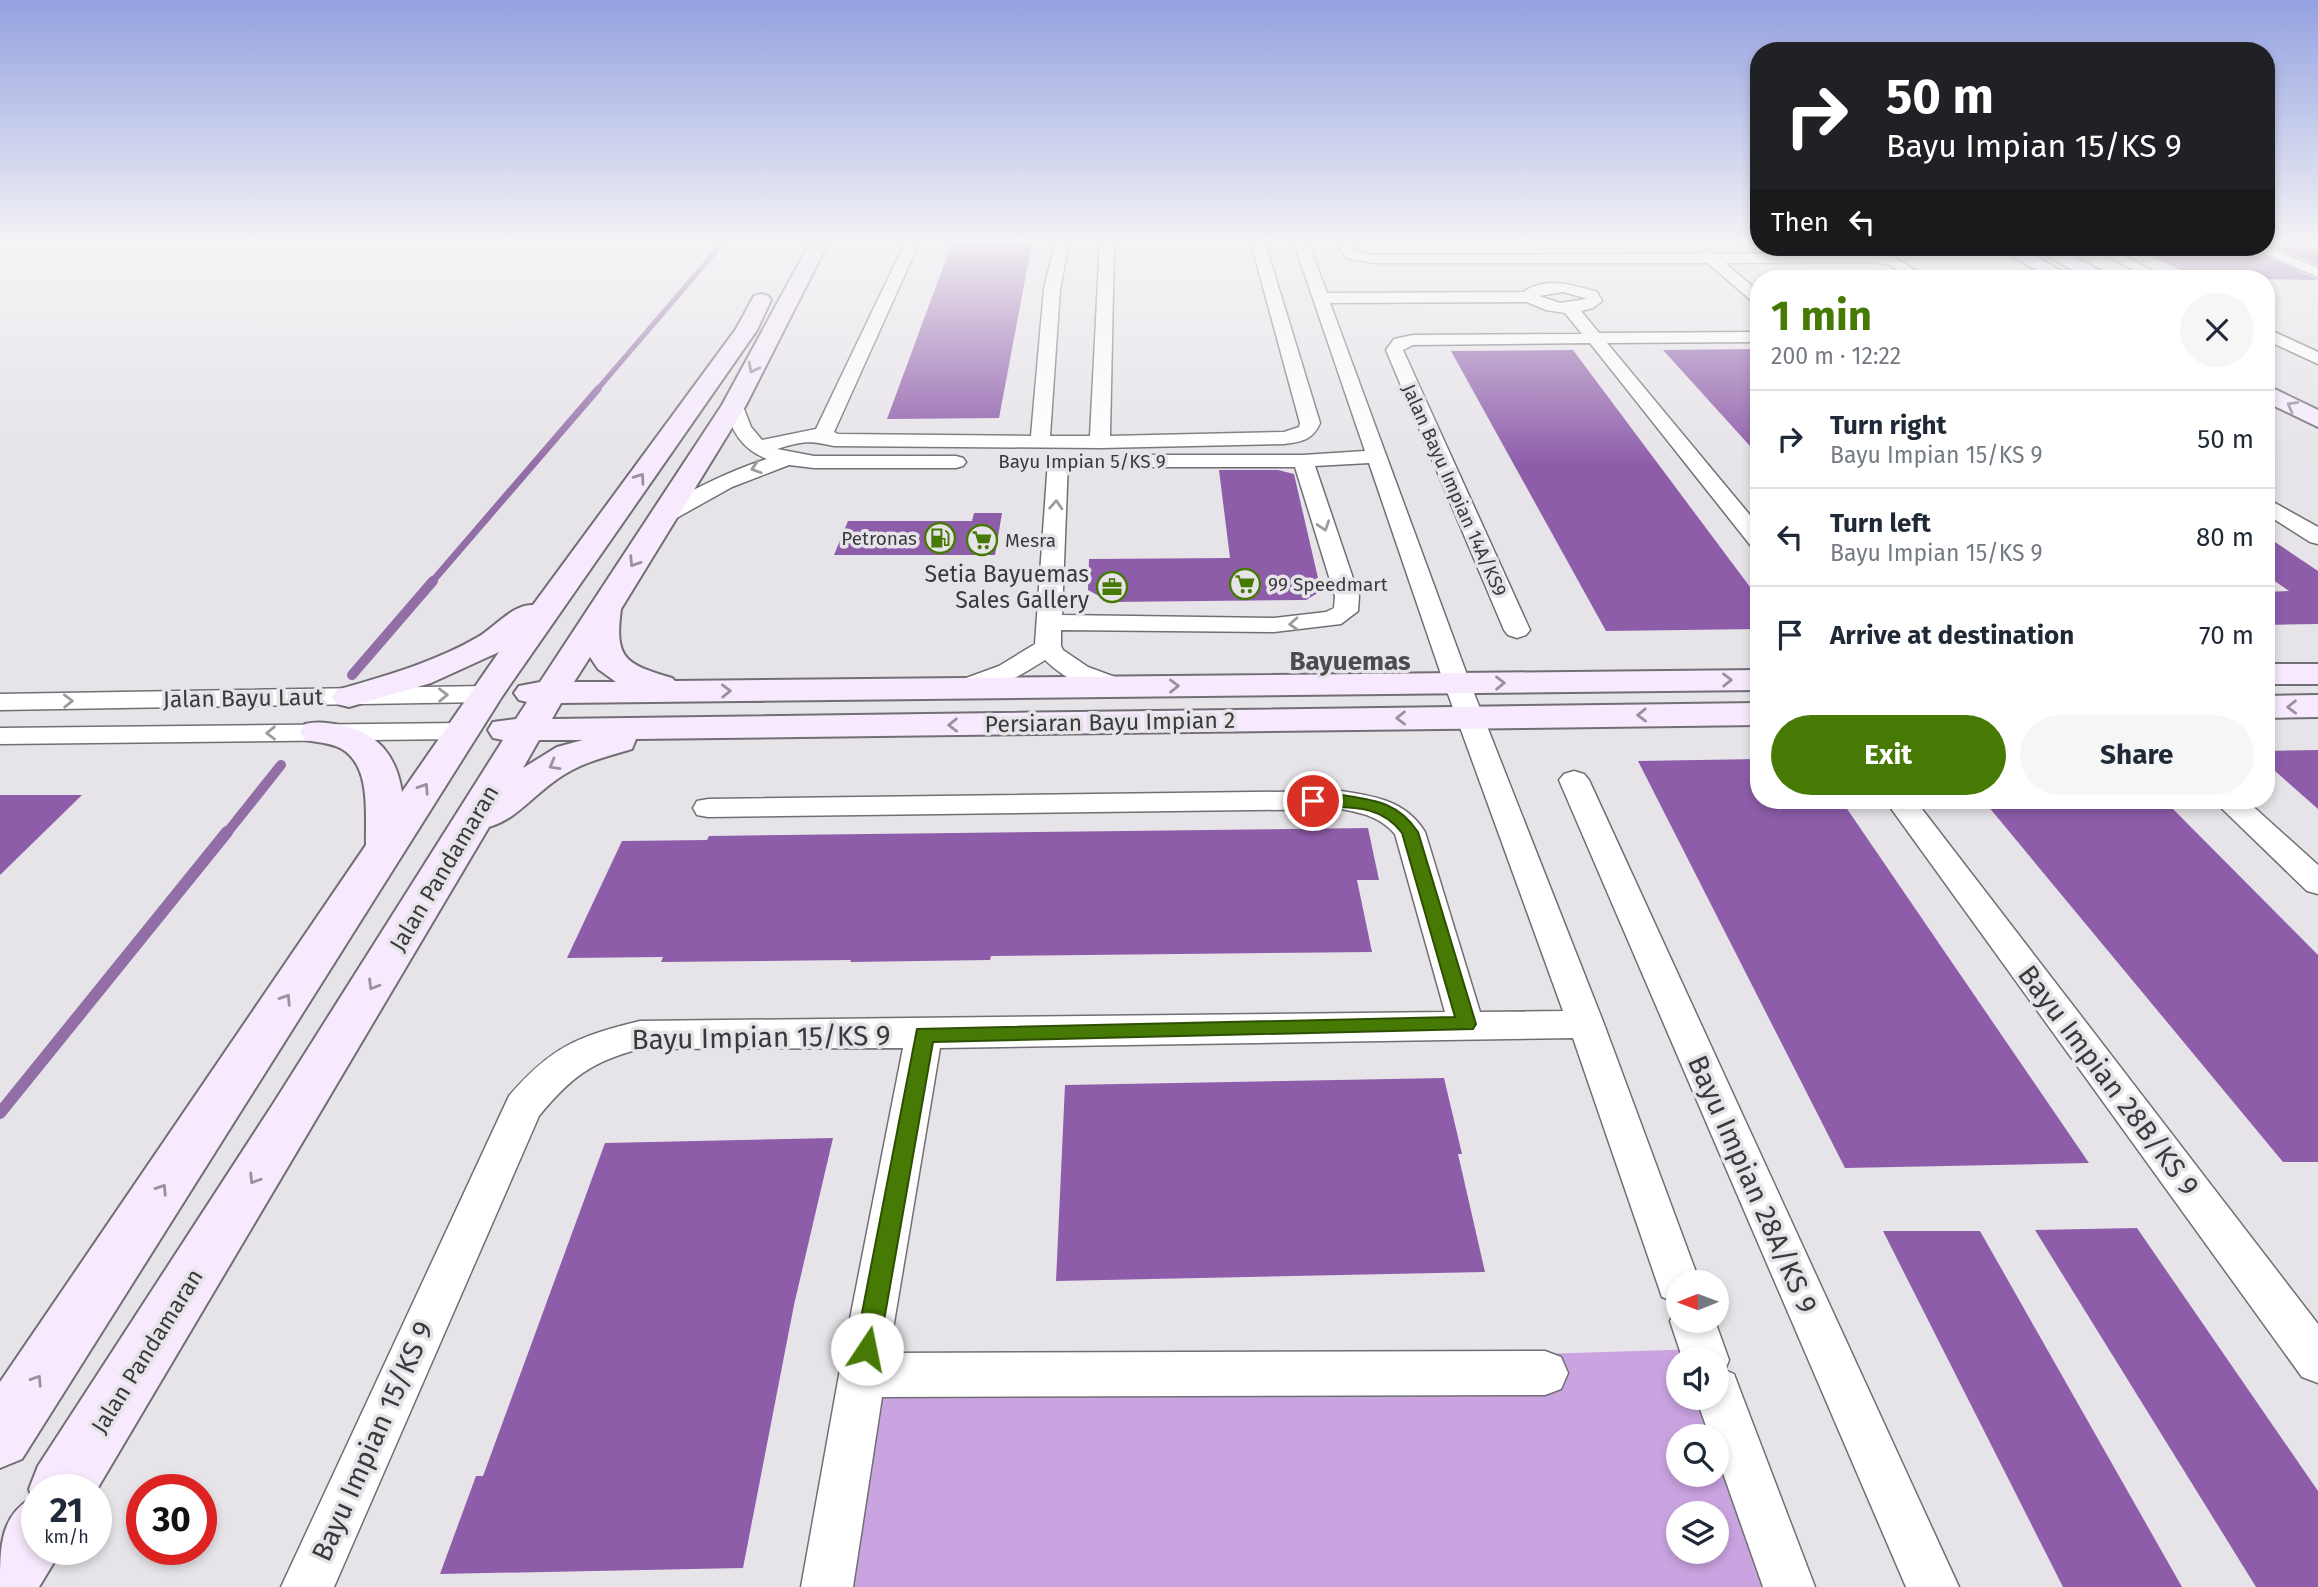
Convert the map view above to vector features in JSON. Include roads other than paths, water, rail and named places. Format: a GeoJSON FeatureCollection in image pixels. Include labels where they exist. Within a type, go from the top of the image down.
{"type":"FeatureCollection","features":[{"type":"Feature","properties":{"kind":"main road"},"geometry":{"type":"LineString","coordinates":[[0,1437],[474,712],[753,317]]}},
{"type":"Feature","properties":{"kind":"main road","name":"Jalan Pandamaran"},"geometry":{"type":"LineString","coordinates":[[70,1474],[527,730],[734,405],[780,317]]}},
{"type":"Feature","properties":{"kind":"main road"},"geometry":{"type":"LineString","coordinates":[[2275,383],[2318,395]]}},
{"type":"Feature","properties":{"kind":"main road"},"geometry":{"type":"LineString","coordinates":[[2275,385],[2318,420]]}},
{"type":"Feature","properties":{"kind":"main road"},"geometry":{"type":"LineString","coordinates":[[349,697],[401,683],[488,645],[558,593]]}},
{"type":"Feature","properties":{"kind":"main road"},"geometry":{"type":"LineString","coordinates":[[605,608],[600,644],[612,666],[639,679],[681,691]]}},
{"type":"Feature","properties":{"kind":"main road"},"geometry":{"type":"LineString","coordinates":[[2275,674],[2318,674]]}},
{"type":"Feature","properties":{"kind":"main road","name":"Persiaran Bayu Impian 2"},"geometry":{"type":"LineString","coordinates":[[474,712],[550,693],[1750,680]]}},
{"type":"Feature","properties":{"kind":"main road"},"geometry":{"type":"LineString","coordinates":[[2275,707],[2318,706]]}},
{"type":"Feature","properties":{"kind":"main road","name":"Persiaran Bayu Impian 2"},"geometry":{"type":"LineString","coordinates":[[474,712],[527,730],[1750,714]]}},
{"type":"Feature","properties":{"kind":"main road"},"geometry":{"type":"LineString","coordinates":[[463,836],[520,788],[570,755],[665,729]]}},
{"type":"Feature","properties":{"kind":"main road"},"geometry":{"type":"LineString","coordinates":[[318,732],[354,740],[372,754],[381,773],[386,846]]}},
{"type":"Feature","properties":{"kind":"main road"},"geometry":{"type":"LineString","coordinates":[[1,1587],[21,1555]]}},
{"type":"Feature","properties":{"kind":"street"},"geometry":{"type":"LineString","coordinates":[[814,463],[880,317]]}},
{"type":"Feature","properties":{"kind":"street"},"geometry":{"type":"LineString","coordinates":[[1040,442],[1050,317]]}},
{"type":"Feature","properties":{"kind":"street"},"geometry":{"type":"LineString","coordinates":[[1100,442],[1104,317]]}},
{"type":"Feature","properties":{"kind":"street"},"geometry":{"type":"LineString","coordinates":[[758,448],[796,437],[1100,442],[1284,438],[1302,435],[1310,423],[1279,317]]}},
{"type":"Feature","properties":{"kind":"street"},"geometry":{"type":"LineString","coordinates":[[1327,317],[1469,718],[1586,1024],[1673,1270]]}},
{"type":"Feature","properties":{"kind":"street"},"geometry":{"type":"LineString","coordinates":[[1577,317],[1750,530]]}},
{"type":"Feature","properties":{"kind":"street"},"geometry":{"type":"LineString","coordinates":[[1594,338],[1750,337]]}},
{"type":"Feature","properties":{"kind":"street","name":"Jalan Bayu Impian 14A/KS9"},"geometry":{"type":"LineString","coordinates":[[1517,630],[1394,350],[1400,343],[1413,340],[1594,338]]}},
{"type":"Feature","properties":{"kind":"street"},"geometry":{"type":"LineString","coordinates":[[2275,338],[2318,359]]}},
{"type":"Feature","properties":{"kind":"street"},"geometry":{"type":"LineString","coordinates":[[734,405],[742,432],[758,448],[788,459]]}},
{"type":"Feature","properties":{"kind":"street","name":"Bayu Impian 5/KS 9"},"geometry":{"type":"LineString","coordinates":[[1018,461],[1303,461],[1376,456]]}},
{"type":"Feature","properties":{"kind":"street"},"geometry":{"type":"LineString","coordinates":[[665,515],[725,479],[788,459]]}},
{"type":"Feature","properties":{"kind":"street","name":"Bayu Impian 5/KS 9"},"geometry":{"type":"LineString","coordinates":[[788,459],[814,463],[979,462]]}},
{"type":"Feature","properties":{"kind":"street"},"geometry":{"type":"LineString","coordinates":[[1058,461],[1049,634],[1054,657],[1067,667],[1117,687]]}},
{"type":"Feature","properties":{"kind":"street"},"geometry":{"type":"LineString","coordinates":[[964,688],[1008,672],[1049,634],[1274,625],[1332,619],[1346,611],[1347,596],[1303,461]]}},
{"type":"Feature","properties":{"kind":"street"},"geometry":{"type":"LineString","coordinates":[[2275,510],[2318,537]]}},
{"type":"Feature","properties":{"kind":"street","name":"Jalan Bayu Laut"},"geometry":{"type":"LineString","coordinates":[[0,702],[349,697],[474,712]]}},
{"type":"Feature","properties":{"kind":"street","name":"Jalan Bayu Laut"},"geometry":{"type":"LineString","coordinates":[[0,736],[318,732],[474,712]]}},
{"type":"Feature","properties":{"kind":"street","name":"Bayu Impian 28A/KS 9"},"geometry":{"type":"LineString","coordinates":[[1574,780],[1933,1587]]}},
{"type":"Feature","properties":{"kind":"street"},"geometry":{"type":"LineString","coordinates":[[708,807],[1341,800],[1374,805],[1399,817],[1410,832],[1466,1024]]}},
{"type":"Feature","properties":{"kind":"street","name":"Bayu Impian 28B/KS 9"},"geometry":{"type":"LineString","coordinates":[[1907,809],[2318,1361]]}},
{"type":"Feature","properties":{"kind":"street"},"geometry":{"type":"LineString","coordinates":[[2238,809],[2318,883]]}},
{"type":"Feature","properties":{"kind":"street","name":"Bayu Impian 15/KS 9"},"geometry":{"type":"LineString","coordinates":[[307,1587],[523,1107],[550,1075],[571,1057],[601,1044],[640,1035],[924,1034],[1586,1024]]}},
{"type":"Feature","properties":{"kind":"street"},"geometry":{"type":"LineString","coordinates":[[827,1587],[862,1375],[924,1034]]}},
{"type":"Feature","properties":{"kind":"street"},"geometry":{"type":"LineString","coordinates":[[862,1375],[1545,1373]]}},
{"type":"Feature","properties":{"kind":"street"},"geometry":{"type":"LineString","coordinates":[[1724,1410],[1789,1587]]}},
{"type":"Feature","properties":{"kind":"waterway"},"geometry":{"type":"LineString","coordinates":[[596,391],[659,317]]}},
{"type":"Feature","properties":{"kind":"waterway"},"geometry":{"type":"LineString","coordinates":[[431,583],[598,389]]}},
{"type":"Feature","properties":{"kind":"waterway"},"geometry":{"type":"LineString","coordinates":[[352,675],[433,581]]}},
{"type":"Feature","properties":{"kind":"waterway"},"geometry":{"type":"LineString","coordinates":[[226,834],[281,765]]}},
{"type":"Feature","properties":{"kind":"waterway"},"geometry":{"type":"LineString","coordinates":[[0,1113],[227,832]]}},
{"type":"Feature","properties":{"kind":"place","name":"Petronas"},"geometry":{"type":"Point","coordinates":[940,538]}},
{"type":"Feature","properties":{"kind":"place","name":"Mesra"},"geometry":{"type":"Point","coordinates":[982,540]}},
{"type":"Feature","properties":{"kind":"place","name":"99 Speedmart"},"geometry":{"type":"Point","coordinates":[1245,584]}},
{"type":"Feature","properties":{"kind":"place","name":"Setia Bayuemas Sales Gallery"},"geometry":{"type":"Point","coordinates":[1112,587]}},
{"type":"Feature","properties":{"kind":"district","name":"Bayuemas"},"geometry":{"type":"Point","coordinates":[1350,661]}}]}
